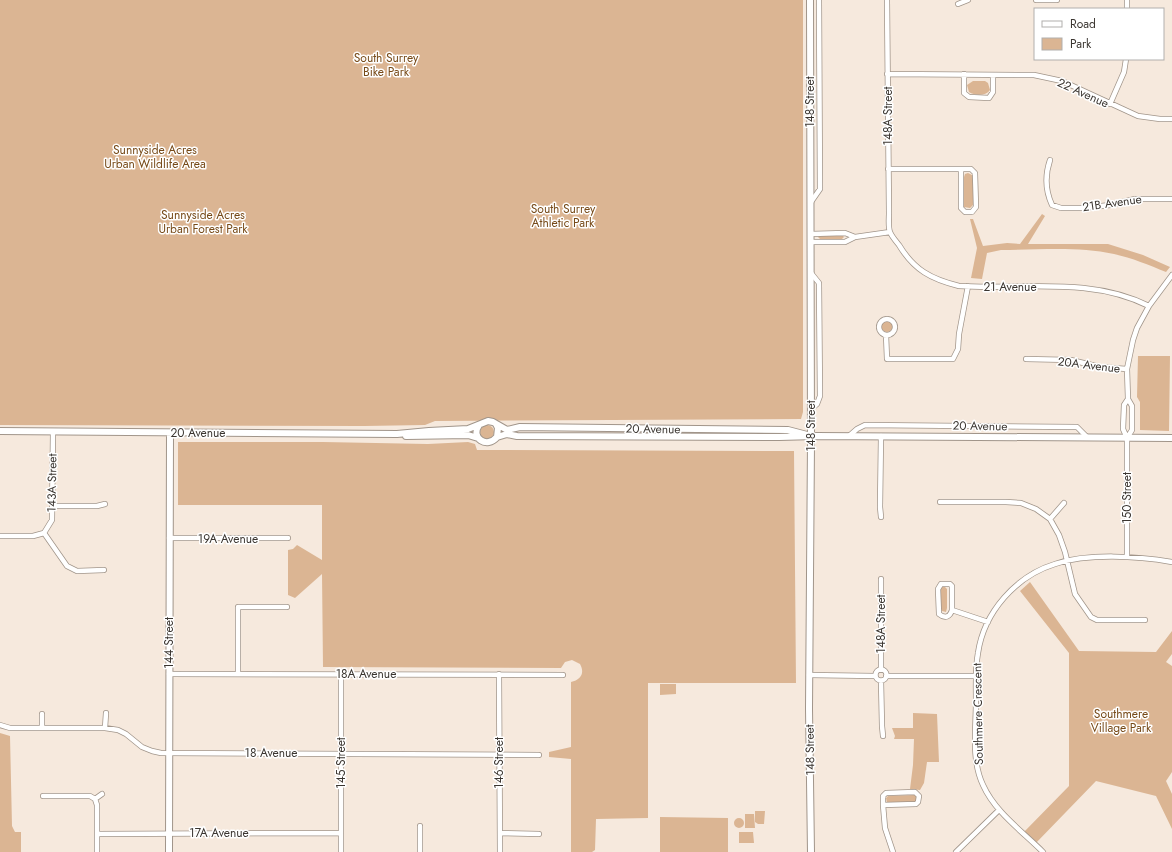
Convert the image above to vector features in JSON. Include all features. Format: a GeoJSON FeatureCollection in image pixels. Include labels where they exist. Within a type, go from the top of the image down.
{"type":"FeatureCollection","features":[{"type":"Feature","properties":{"kind":"street","name":"148 Street"},"geometry":{"type":"LineString","coordinates":[[810,0],[811,436],[809,675],[811,852]]}},
{"type":"Feature","properties":{"kind":"street"},"geometry":{"type":"LineString","coordinates":[[811,202],[820,189],[819,0]]}},
{"type":"Feature","properties":{"kind":"street","name":"148A Street"},"geometry":{"type":"LineString","coordinates":[[887,0],[890,232]]}},
{"type":"Feature","properties":{"kind":"street"},"geometry":{"type":"LineString","coordinates":[[958,4],[968,0]]}},
{"type":"Feature","properties":{"kind":"street"},"geometry":{"type":"LineString","coordinates":[[1036,0],[1057,0]]}},
{"type":"Feature","properties":{"kind":"street"},"geometry":{"type":"LineString","coordinates":[[1110,104],[1124,72],[1126,60]]}},
{"type":"Feature","properties":{"kind":"street","name":"22 Avenue"},"geometry":{"type":"LineString","coordinates":[[887,74],[1034,74],[1062,81],[1138,116],[1172,119]]}},
{"type":"Feature","properties":{"kind":"street"},"geometry":{"type":"LineString","coordinates":[[964,74],[964,93],[969,97],[989,98],[993,92],[993,75]]}},
{"type":"Feature","properties":{"kind":"street","name":"21B Avenue"},"geometry":{"type":"LineString","coordinates":[[1050,160],[1047,170],[1047,195],[1052,204],[1061,208],[1095,208],[1136,199],[1172,199]]}},
{"type":"Feature","properties":{"kind":"street"},"geometry":{"type":"LineString","coordinates":[[888,168],[972,169],[975,173],[976,207],[972,212],[965,212],[961,208],[961,169]]}},
{"type":"Feature","properties":{"kind":"street"},"geometry":{"type":"LineString","coordinates":[[811,242],[845,242],[855,237],[890,232]]}},
{"type":"Feature","properties":{"kind":"street","name":"21 Avenue"},"geometry":{"type":"LineString","coordinates":[[890,232],[906,258],[916,268],[944,282],[968,286],[1090,288],[1114,292],[1149,306]]}},
{"type":"Feature","properties":{"kind":"street"},"geometry":{"type":"LineString","coordinates":[[811,234],[845,233],[855,237]]}},
{"type":"Feature","properties":{"kind":"street","name":"150 Street"},"geometry":{"type":"LineString","coordinates":[[1127,438],[1132,430],[1132,406],[1128,399],[1128,370],[1132,340],[1149,306],[1172,275]]}},
{"type":"Feature","properties":{"kind":"street"},"geometry":{"type":"LineString","coordinates":[[886,335],[887,359],[953,359],[958,349],[958,334],[968,286]]}},
{"type":"Feature","properties":{"kind":"street","name":"20A Avenue"},"geometry":{"type":"LineString","coordinates":[[1026,360],[1071,360],[1100,367],[1128,370]]}},
{"type":"Feature","properties":{"kind":"street","name":"150 Street"},"geometry":{"type":"LineString","coordinates":[[1126,558],[1127,438],[1123,429],[1124,405],[1128,399]]}},
{"type":"Feature","properties":{"kind":"street"},"geometry":{"type":"LineString","coordinates":[[488,421],[496,424],[498,428],[498,437],[492,442],[484,442],[478,438],[476,431],[480,424],[488,421]]}},
{"type":"Feature","properties":{"kind":"street","name":"20 Avenue"},"geometry":{"type":"LineString","coordinates":[[0,431],[396,434],[416,431],[468,429],[480,424]]}},
{"type":"Feature","properties":{"kind":"street","name":"20 Avenue"},"geometry":{"type":"LineString","coordinates":[[496,424],[507,430],[520,427],[788,430],[811,436]]}},
{"type":"Feature","properties":{"kind":"street","name":"20 Avenue"},"geometry":{"type":"LineString","coordinates":[[849,436],[857,429],[865,425],[1077,427],[1087,437]]}},
{"type":"Feature","properties":{"kind":"street","name":"143A Street"},"geometry":{"type":"LineString","coordinates":[[44,532],[52,520],[53,432]]}},
{"type":"Feature","properties":{"kind":"street","name":"144 Street"},"geometry":{"type":"LineString","coordinates":[[169,852],[168,538],[170,433]]}},
{"type":"Feature","properties":{"kind":"street","name":"20 Avenue"},"geometry":{"type":"LineString","coordinates":[[396,434],[403,436],[468,435],[478,438]]}},
{"type":"Feature","properties":{"kind":"street","name":"20 Avenue"},"geometry":{"type":"LineString","coordinates":[[498,437],[507,434],[517,436],[1172,438]]}},
{"type":"Feature","properties":{"kind":"street"},"geometry":{"type":"LineString","coordinates":[[881,436],[881,517]]}},
{"type":"Feature","properties":{"kind":"street"},"geometry":{"type":"LineString","coordinates":[[940,502],[1022,503],[1036,509],[1050,519],[1059,535],[1068,561],[1075,594],[1090,617],[1097,620],[1145,620]]}},
{"type":"Feature","properties":{"kind":"street"},"geometry":{"type":"LineString","coordinates":[[1050,519],[1064,502]]}},
{"type":"Feature","properties":{"kind":"street"},"geometry":{"type":"LineString","coordinates":[[53,506],[97,506],[105,504]]}},
{"type":"Feature","properties":{"kind":"street"},"geometry":{"type":"LineString","coordinates":[[0,536],[33,536],[44,532],[67,566],[77,571],[104,570]]}},
{"type":"Feature","properties":{"kind":"street","name":"19A Avenue"},"geometry":{"type":"LineString","coordinates":[[168,538],[288,538]]}},
{"type":"Feature","properties":{"kind":"street","name":"Southmere Crescent"},"geometry":{"type":"LineString","coordinates":[[1043,852],[999,810],[989,798],[982,784],[976,761],[976,676],[978,653],[988,622],[1002,599],[1009,591],[1035,573],[1054,564],[1081,558],[1126,558],[1172,562]]}},
{"type":"Feature","properties":{"kind":"street","name":"148A Street"},"geometry":{"type":"LineString","coordinates":[[881,579],[881,670]]}},
{"type":"Feature","properties":{"kind":"street"},"geometry":{"type":"LineString","coordinates":[[941,584],[950,584],[952,586],[952,610],[951,615],[948,616],[944,617],[939,614],[938,589],[941,584]]}},
{"type":"Feature","properties":{"kind":"street"},"geometry":{"type":"LineString","coordinates":[[238,674],[238,607],[287,607]]}},
{"type":"Feature","properties":{"kind":"street"},"geometry":{"type":"LineString","coordinates":[[952,610],[988,622]]}},
{"type":"Feature","properties":{"kind":"street"},"geometry":{"type":"LineString","coordinates":[[875,676],[877,672],[881,670],[886,673],[886,676]]}},
{"type":"Feature","properties":{"kind":"street","name":"18A Avenue"},"geometry":{"type":"LineString","coordinates":[[169,674],[563,675]]}},
{"type":"Feature","properties":{"kind":"street","name":"145 Street"},"geometry":{"type":"LineString","coordinates":[[341,674],[341,852]]}},
{"type":"Feature","properties":{"kind":"street","name":"146 Street"},"geometry":{"type":"LineString","coordinates":[[499,674],[500,852]]}},
{"type":"Feature","properties":{"kind":"street"},"geometry":{"type":"LineString","coordinates":[[809,675],[875,676],[881,681]]}},
{"type":"Feature","properties":{"kind":"street"},"geometry":{"type":"LineString","coordinates":[[886,676],[976,676]]}},
{"type":"Feature","properties":{"kind":"street"},"geometry":{"type":"LineString","coordinates":[[881,681],[884,680],[886,676]]}},
{"type":"Feature","properties":{"kind":"street"},"geometry":{"type":"LineString","coordinates":[[881,681],[883,736]]}},
{"type":"Feature","properties":{"kind":"street"},"geometry":{"type":"LineString","coordinates":[[105,728],[106,713]]}},
{"type":"Feature","properties":{"kind":"street"},"geometry":{"type":"LineString","coordinates":[[42,714],[42,728]]}},
{"type":"Feature","properties":{"kind":"street","name":"18 Avenue"},"geometry":{"type":"LineString","coordinates":[[0,725],[10,728],[105,728],[122,732],[142,747],[152,751],[169,753],[539,755]]}},
{"type":"Feature","properties":{"kind":"street"},"geometry":{"type":"LineString","coordinates":[[883,805],[916,804],[919,796],[915,792],[886,793],[883,796],[883,805],[884,828],[893,852]]}},
{"type":"Feature","properties":{"kind":"street"},"geometry":{"type":"LineString","coordinates":[[95,799],[102,794]]}},
{"type":"Feature","properties":{"kind":"street"},"geometry":{"type":"LineString","coordinates":[[43,796],[90,796],[95,799],[97,805],[97,852]]}},
{"type":"Feature","properties":{"kind":"street"},"geometry":{"type":"LineString","coordinates":[[956,852],[999,810]]}},
{"type":"Feature","properties":{"kind":"street"},"geometry":{"type":"LineString","coordinates":[[420,826],[420,852]]}},
{"type":"Feature","properties":{"kind":"street","name":"17A Avenue"},"geometry":{"type":"LineString","coordinates":[[97,834],[341,833]]}},
{"type":"Feature","properties":{"kind":"street"},"geometry":{"type":"LineString","coordinates":[[500,833],[539,834]]}},
{"type":"Feature","properties":{"kind":"green space"},"geometry":{"type":"Polygon","coordinates":[[[0,0],[803,0],[803,412],[801,419],[435,421],[425,425],[364,426],[0,425],[0,0]]]}},
{"type":"Feature","properties":{"kind":"green space"},"geometry":{"type":"Polygon","coordinates":[[[973,81],[985,81],[988,83],[990,90],[986,93],[977,95],[969,92],[967,85],[973,81]]]}},
{"type":"Feature","properties":{"kind":"green space"},"geometry":{"type":"Polygon","coordinates":[[[968,173],[973,177],[973,205],[970,208],[964,207],[963,204],[964,177],[965,174],[968,173]]]}},
{"type":"Feature","properties":{"kind":"green space"},"geometry":{"type":"Polygon","coordinates":[[[1042,214],[1045,216],[1028,244],[1108,244],[1143,255],[1170,267],[1166,272],[1121,256],[1086,250],[1001,250],[987,253],[982,279],[971,278],[977,248],[970,219],[973,219],[983,246],[1007,243],[1020,244],[1042,214]]]}},
{"type":"Feature","properties":{"kind":"green space"},"geometry":{"type":"Polygon","coordinates":[[[842,235],[844,237],[842,239],[820,239],[818,237],[819,236],[842,235]]]}},
{"type":"Feature","properties":{"kind":"green space"},"geometry":{"type":"Polygon","coordinates":[[[887,320],[891,322],[893,326],[891,330],[887,332],[883,330],[881,326],[883,322],[887,320]]]}},
{"type":"Feature","properties":{"kind":"green space"},"geometry":{"type":"Polygon","coordinates":[[[1138,356],[1170,356],[1169,431],[1140,430],[1140,402],[1137,397],[1138,356]]]}},
{"type":"Feature","properties":{"kind":"green space"},"geometry":{"type":"Polygon","coordinates":[[[487,425],[492,427],[494,432],[492,437],[487,439],[482,437],[480,432],[482,427],[487,425]]]}},
{"type":"Feature","properties":{"kind":"green space"},"geometry":{"type":"Polygon","coordinates":[[[178,442],[428,444],[468,442],[475,444],[477,450],[794,451],[796,683],[648,683],[648,818],[596,819],[595,850],[592,852],[571,852],[571,759],[549,757],[549,752],[571,747],[571,682],[577,680],[581,676],[582,670],[580,664],[572,660],[565,662],[561,668],[323,667],[322,574],[295,598],[288,595],[288,550],[293,549],[297,545],[322,560],[322,505],[178,505],[178,442]]]}},
{"type":"Feature","properties":{"kind":"green space","name":"Southmere Village Park"},"geometry":{"type":"Polygon","coordinates":[[[1030,582],[1079,651],[1156,652],[1172,631],[1172,654],[1166,662],[1172,666],[1172,772],[1166,781],[1172,794],[1172,829],[1156,796],[1096,781],[1035,844],[1023,833],[1069,786],[1069,653],[1020,591],[1030,582]]]}},
{"type":"Feature","properties":{"kind":"green space"},"geometry":{"type":"Polygon","coordinates":[[[941,587],[945,587],[947,589],[946,612],[942,611],[941,609],[941,587]]]}},
{"type":"Feature","properties":{"kind":"green space"},"geometry":{"type":"Polygon","coordinates":[[[660,684],[676,684],[676,694],[660,695],[660,684]]]}},
{"type":"Feature","properties":{"kind":"green space"},"geometry":{"type":"Polygon","coordinates":[[[913,713],[937,714],[939,762],[927,762],[924,783],[920,790],[910,789],[914,739],[894,739],[895,736],[892,728],[913,728],[913,713]]]}},
{"type":"Feature","properties":{"kind":"green space"},"geometry":{"type":"Polygon","coordinates":[[[0,733],[10,736],[12,826],[15,832],[21,832],[21,852],[0,852],[0,733]]]}},
{"type":"Feature","properties":{"kind":"green space"},"geometry":{"type":"Polygon","coordinates":[[[914,795],[918,797],[916,802],[887,803],[886,798],[888,796],[914,795]]]}},
{"type":"Feature","properties":{"kind":"green space"},"geometry":{"type":"Polygon","coordinates":[[[755,811],[765,811],[764,824],[758,824],[755,822],[755,811]]]}},
{"type":"Feature","properties":{"kind":"green space"},"geometry":{"type":"Polygon","coordinates":[[[745,814],[754,814],[755,828],[745,828],[745,814]]]}},
{"type":"Feature","properties":{"kind":"green space"},"geometry":{"type":"Polygon","coordinates":[[[660,817],[728,818],[728,852],[660,852],[660,817]]]}},
{"type":"Feature","properties":{"kind":"green space"},"geometry":{"type":"Polygon","coordinates":[[[737,818],[741,818],[743,819],[743,827],[737,828],[734,825],[734,821],[737,818]]]}},
{"type":"Feature","properties":{"kind":"green space"},"geometry":{"type":"Polygon","coordinates":[[[739,832],[753,832],[754,843],[739,843],[739,832]]]}},
{"type":"Feature","properties":{"kind":"park label","name":"South Surrey Bike Park"},"geometry":{"type":"Point","coordinates":[386,65]}},
{"type":"Feature","properties":{"kind":"park label","name":"Sunnyside Acres Urban Wildlife Area"},"geometry":{"type":"Point","coordinates":[155,157]}},
{"type":"Feature","properties":{"kind":"park label","name":"South Surrey Athletic Park"},"geometry":{"type":"Point","coordinates":[563,216]}},
{"type":"Feature","properties":{"kind":"park label","name":"Sunnyside Acres Urban Forest Park"},"geometry":{"type":"Point","coordinates":[203,222]}}]}
